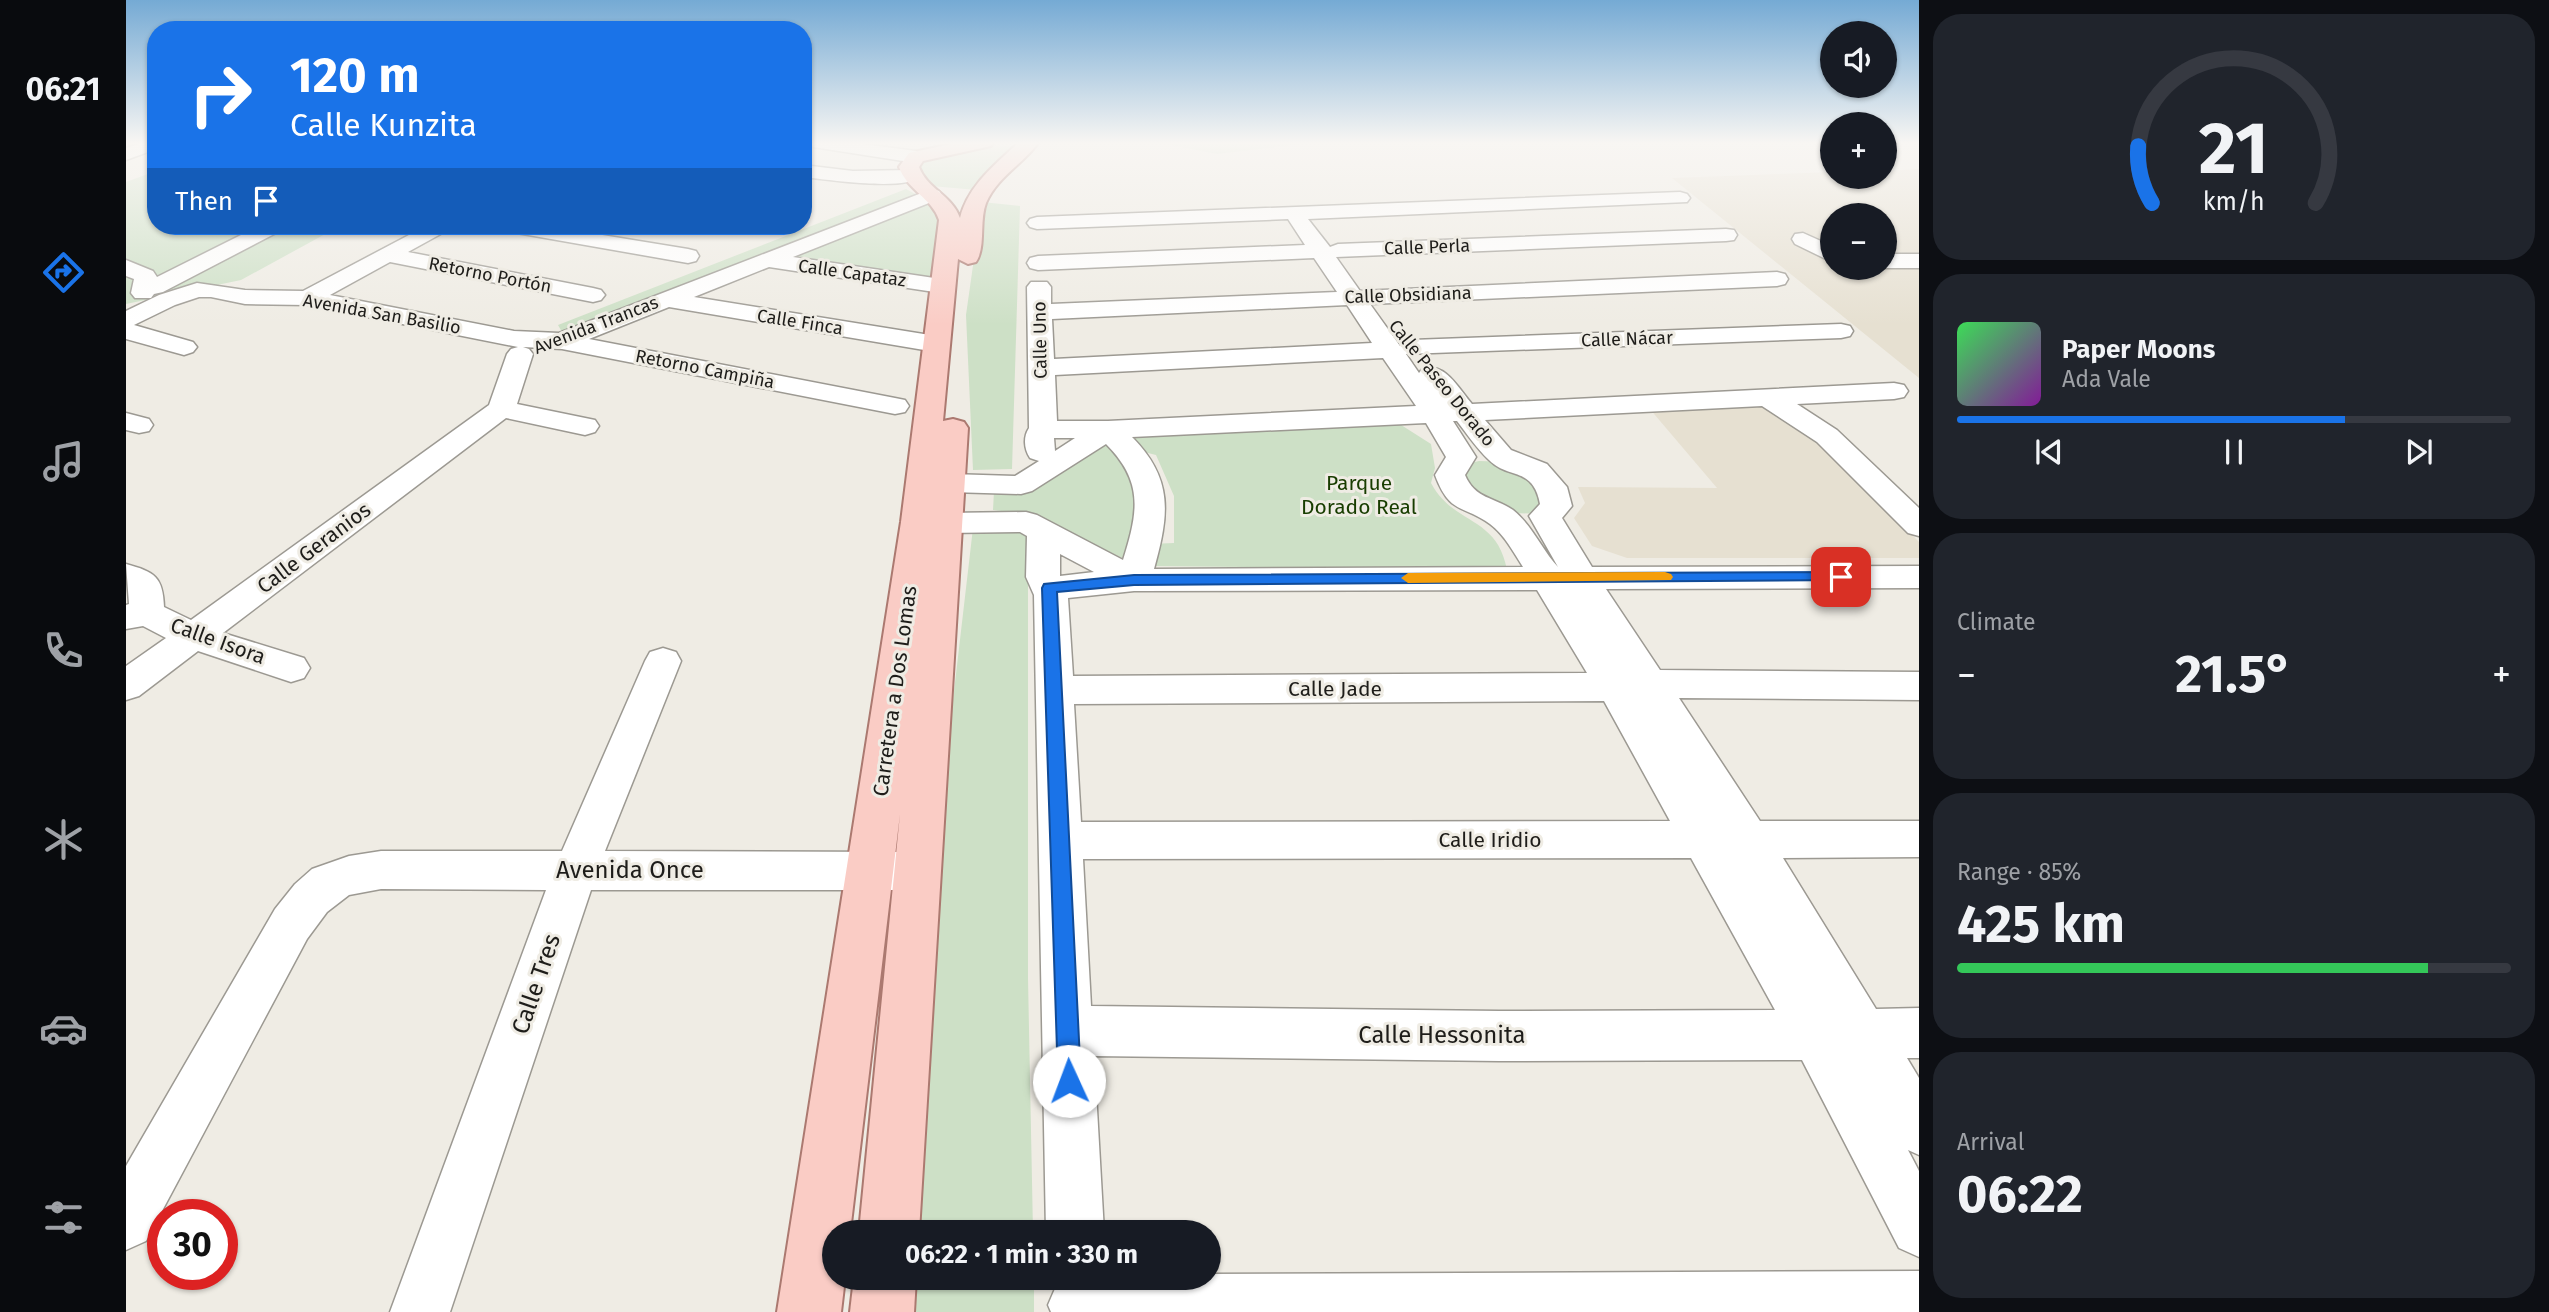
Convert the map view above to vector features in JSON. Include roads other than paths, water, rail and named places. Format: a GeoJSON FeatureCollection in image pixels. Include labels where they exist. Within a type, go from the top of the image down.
{"type":"FeatureCollection","features":[{"type":"Feature","properties":{"kind":"main road","name":"Carretera a Dos Lomas"},"geometry":{"type":"LineString","coordinates":[[809,1312],[871,871],[936,344],[950,220],[942,203]]}},
{"type":"Feature","properties":{"kind":"main road","name":"Carretera a Dos Lomas"},"geometry":{"type":"LineString","coordinates":[[890,1220],[919,871],[959,503],[926,416],[972,212],[977,203]]}},
{"type":"Feature","properties":{"kind":"main road"},"geometry":{"type":"LineString","coordinates":[[882,1312],[884,1290]]}},
{"type":"Feature","properties":{"kind":"street","name":"Avenida Trancas"},"geometry":{"type":"LineString","coordinates":[[812,222],[857,203]]}},
{"type":"Feature","properties":{"kind":"street","name":"Avenida Trancas"},"geometry":{"type":"LineString","coordinates":[[812,234],[870,203]]}},
{"type":"Feature","properties":{"kind":"street"},"geometry":{"type":"LineString","coordinates":[[1302,211],[1528,203]]}},
{"type":"Feature","properties":{"kind":"street","name":"Calle Uno"},"geometry":{"type":"LineString","coordinates":[[1041,474],[1037,214],[1302,211]]}},
{"type":"Feature","properties":{"kind":"street","name":"Calle Paseo Dorado"},"geometry":{"type":"LineString","coordinates":[[1302,211],[1401,349],[1461,457],[1450,475],[1455,491],[1470,503],[1501,517],[1563,577]]}},
{"type":"Feature","properties":{"kind":"street"},"geometry":{"type":"LineString","coordinates":[[134,297],[257,235]]}},
{"type":"Feature","properties":{"kind":"street"},"geometry":{"type":"LineString","coordinates":[[314,308],[387,256],[425,235]]}},
{"type":"Feature","properties":{"kind":"street"},"geometry":{"type":"LineString","coordinates":[[564,235],[688,256]]}},
{"type":"Feature","properties":{"kind":"street","name":"Avenida Trancas"},"geometry":{"type":"LineString","coordinates":[[517,347],[782,235]]}},
{"type":"Feature","properties":{"kind":"street","name":"Avenida Trancas"},"geometry":{"type":"LineString","coordinates":[[561,341],[763,260],[810,235]]}},
{"type":"Feature","properties":{"kind":"street","name":"Calle Perla"},"geometry":{"type":"LineString","coordinates":[[1038,263],[1726,236]]}},
{"type":"Feature","properties":{"kind":"street"},"geometry":{"type":"LineString","coordinates":[[1803,239],[1820,248]]}},
{"type":"Feature","properties":{"kind":"street","name":"Retorno Portón"},"geometry":{"type":"LineString","coordinates":[[387,256],[593,295]]}},
{"type":"Feature","properties":{"kind":"street","name":"Calle Capataz"},"geometry":{"type":"LineString","coordinates":[[763,260],[941,286]]}},
{"type":"Feature","properties":{"kind":"street"},"geometry":{"type":"LineString","coordinates":[[1897,261],[1919,261]]}},
{"type":"Feature","properties":{"kind":"street"},"geometry":{"type":"LineString","coordinates":[[126,267],[145,276],[146,284],[134,297]]}},
{"type":"Feature","properties":{"kind":"street","name":"Calle Obsidiana"},"geometry":{"type":"LineString","coordinates":[[1040,312],[1777,279]]}},
{"type":"Feature","properties":{"kind":"street","name":"Avenida San Basilio"},"geometry":{"type":"LineString","coordinates":[[126,320],[167,300],[197,290],[211,290],[517,347]]}},
{"type":"Feature","properties":{"kind":"street"},"geometry":{"type":"LineString","coordinates":[[134,297],[167,300]]}},
{"type":"Feature","properties":{"kind":"street","name":"Calle Finca"},"geometry":{"type":"LineString","coordinates":[[664,299],[936,344]]}},
{"type":"Feature","properties":{"kind":"street"},"geometry":{"type":"LineString","coordinates":[[126,331],[184,347]]}},
{"type":"Feature","properties":{"kind":"street","name":"Calle Nácar"},"geometry":{"type":"LineString","coordinates":[[1041,368],[1401,349],[1842,331]]}},
{"type":"Feature","properties":{"kind":"street","name":"Retorno Campiña"},"geometry":{"type":"LineString","coordinates":[[517,347],[561,341],[926,416]]}},
{"type":"Feature","properties":{"kind":"street"},"geometry":{"type":"LineString","coordinates":[[517,347],[501,409],[585,426]]}},
{"type":"Feature","properties":{"kind":"street","name":"Calle Paseo Dorado"},"geometry":{"type":"LineString","coordinates":[[1401,349],[1464,413],[1501,456],[1536,470],[1552,487],[1556,506],[1545,516]]}},
{"type":"Feature","properties":{"kind":"street"},"geometry":{"type":"LineString","coordinates":[[1042,429],[1108,430],[1894,391]]}},
{"type":"Feature","properties":{"kind":"street"},"geometry":{"type":"LineString","coordinates":[[1767,397],[1827,436],[1919,526]]}},
{"type":"Feature","properties":{"kind":"street","name":"Calle Geranios"},"geometry":{"type":"LineString","coordinates":[[126,686],[501,409]]}},
{"type":"Feature","properties":{"kind":"street"},"geometry":{"type":"LineString","coordinates":[[959,503],[1021,485],[1108,430]]}},
{"type":"Feature","properties":{"kind":"street"},"geometry":{"type":"LineString","coordinates":[[1108,430],[1141,467],[1150,499],[1147,536],[1134,580]]}},
{"type":"Feature","properties":{"kind":"street"},"geometry":{"type":"LineString","coordinates":[[1461,457],[1501,456]]}},
{"type":"Feature","properties":{"kind":"street"},"geometry":{"type":"LineString","coordinates":[[959,503],[1026,522],[1134,580]]}},
{"type":"Feature","properties":{"kind":"street"},"geometry":{"type":"LineString","coordinates":[[1501,517],[1545,516],[1563,577],[1632,686],[1749,840],[1919,1128]]}},
{"type":"Feature","properties":{"kind":"street"},"geometry":{"type":"LineString","coordinates":[[1043,531],[1043,576],[1049,588],[1055,690],[1075,1220]]}},
{"type":"Feature","properties":{"kind":"street","name":"Calle Isora"},"geometry":{"type":"LineString","coordinates":[[126,576],[146,586],[136,615],[291,668]]}},
{"type":"Feature","properties":{"kind":"street"},"geometry":{"type":"LineString","coordinates":[[1049,588],[1134,580],[1919,577]]}},
{"type":"Feature","properties":{"kind":"street","name":"Calle Tres"},"geometry":{"type":"LineString","coordinates":[[420,1312],[576,869],[663,662]]}},
{"type":"Feature","properties":{"kind":"street"},"geometry":{"type":"LineString","coordinates":[[1632,686],[1700,839],[1816,1035],[1919,1228]]}},
{"type":"Feature","properties":{"kind":"street","name":"Calle Jade"},"geometry":{"type":"LineString","coordinates":[[1055,690],[1919,686]]}},
{"type":"Feature","properties":{"kind":"street","name":"Calle Iridio"},"geometry":{"type":"LineString","coordinates":[[1060,841],[1919,839]]}},
{"type":"Feature","properties":{"kind":"street","name":"Avenida Once"},"geometry":{"type":"LineString","coordinates":[[126,1221],[291,924],[315,891],[340,875],[381,870],[919,871]]}},
{"type":"Feature","properties":{"kind":"street","name":"Calle Hessonita"},"geometry":{"type":"LineString","coordinates":[[1067,1031],[1499,1036],[1816,1035]]}},
{"type":"Feature","properties":{"kind":"street"},"geometry":{"type":"LineString","coordinates":[[1864,1034],[1919,1033]]}},
{"type":"Feature","properties":{"kind":"street"},"geometry":{"type":"LineString","coordinates":[[1077,1298],[1919,1301]]}},
{"type":"Feature","properties":{"kind":"park label","name":"Parque Dorado Real"},"geometry":{"type":"Point","coordinates":[1359,495]}}]}
